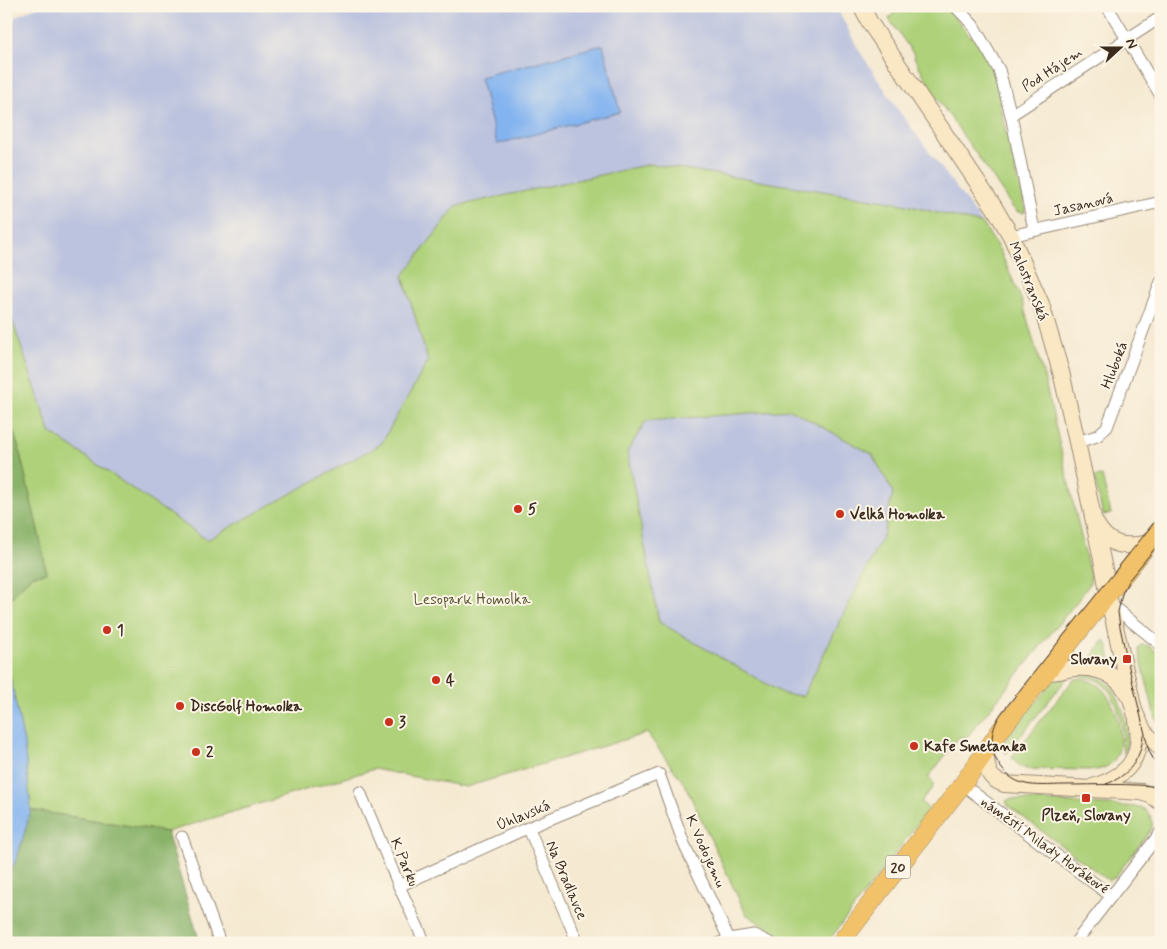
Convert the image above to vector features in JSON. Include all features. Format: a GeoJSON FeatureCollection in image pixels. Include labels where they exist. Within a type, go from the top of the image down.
{"type":"FeatureCollection","features":[{"type":"Feature","properties":{"kind":"main road","name":"Malostranská"},"geometry":{"type":"LineString","coordinates":[[860,6],[994,207],[1011,236],[1041,304],[1077,442],[1109,599]]}},
{"type":"Feature","properties":{"kind":"main road"},"geometry":{"type":"LineString","coordinates":[[1092,512],[1099,530],[1113,543],[1130,547],[1149,543]]}},
{"type":"Feature","properties":{"kind":"main road","name":"20"},"geometry":{"type":"LineString","coordinates":[[840,943],[964,783],[1002,728],[1109,599],[1161,528]]}},
{"type":"Feature","properties":{"kind":"main road"},"geometry":{"type":"LineString","coordinates":[[1082,789],[1101,784],[1123,772],[1136,754],[1138,742],[1138,727],[1109,599]]}},
{"type":"Feature","properties":{"kind":"main road"},"geometry":{"type":"LineString","coordinates":[[1047,672],[1073,668],[1096,669],[1110,674],[1127,693],[1144,732],[1161,748]]}},
{"type":"Feature","properties":{"kind":"main road","name":"náměstí Milady Horákové"},"geometry":{"type":"LineString","coordinates":[[985,753],[987,770],[996,780],[1004,784],[1142,792],[1161,802]]}},
{"type":"Feature","properties":{"kind":"main road"},"geometry":{"type":"LineString","coordinates":[[964,783],[972,777],[981,776],[996,780]]}},
{"type":"Feature","properties":{"kind":"street","name":"Malostranská"},"geometry":{"type":"LineString","coordinates":[[955,6],[972,25],[999,70],[1011,115],[1034,230]]}},
{"type":"Feature","properties":{"kind":"street"},"geometry":{"type":"LineString","coordinates":[[1107,6],[1161,96]]}},
{"type":"Feature","properties":{"kind":"street","name":"Pod Hájem"},"geometry":{"type":"LineString","coordinates":[[1011,115],[1161,17]]}},
{"type":"Feature","properties":{"kind":"street","name":"Jasanová"},"geometry":{"type":"LineString","coordinates":[[1011,236],[1161,202]]}},
{"type":"Feature","properties":{"kind":"street","name":"Hluboká"},"geometry":{"type":"LineString","coordinates":[[1077,442],[1097,436],[1106,427],[1161,282]]}},
{"type":"Feature","properties":{"kind":"street"},"geometry":{"type":"LineString","coordinates":[[1109,599],[1161,645]]}},
{"type":"Feature","properties":{"kind":"street","name":"Úhlavská"},"geometry":{"type":"LineString","coordinates":[[399,886],[518,832],[659,774]]}},
{"type":"Feature","properties":{"kind":"street","name":"K Vodojemu"},"geometry":{"type":"LineString","coordinates":[[659,774],[684,844],[724,941]]}},
{"type":"Feature","properties":{"kind":"street","name":"náměstí Milady Horákové"},"geometry":{"type":"LineString","coordinates":[[964,783],[1112,896],[1161,832]]}},
{"type":"Feature","properties":{"kind":"street","name":"K Parku"},"geometry":{"type":"LineString","coordinates":[[360,792],[424,943]]}},
{"type":"Feature","properties":{"kind":"street","name":"Na Bradlavce"},"geometry":{"type":"LineString","coordinates":[[529,829],[578,943]]}},
{"type":"Feature","properties":{"kind":"street"},"geometry":{"type":"LineString","coordinates":[[182,837],[220,943]]}},
{"type":"Feature","properties":{"kind":"street"},"geometry":{"type":"LineString","coordinates":[[1075,943],[1112,896]]}},
{"type":"Feature","properties":{"kind":"street"},"geometry":{"type":"LineString","coordinates":[[724,941],[754,935],[770,943]]}},
{"type":"Feature","properties":{"kind":"shaded area"},"geometry":{"type":"Polygon","coordinates":[[[38,6],[836,6],[857,47],[896,107],[983,224],[898,203],[403,276],[428,361],[381,444],[206,540],[50,432],[6,302],[6,29],[15,17],[38,6]]]}},
{"type":"Feature","properties":{"kind":"shaded area"},"geometry":{"type":"Polygon","coordinates":[[[791,410],[872,454],[893,492],[884,533],[803,696],[784,694],[659,623],[627,452],[646,421],[791,410]]]}},
{"type":"Feature","properties":{"kind":"green space"},"geometry":{"type":"Polygon","coordinates":[[[899,6],[946,6],[970,36],[975,37],[999,88],[999,103],[1007,137],[1012,143],[1011,157],[1017,163],[1015,171],[1017,180],[1021,184],[1024,213],[1018,212],[1013,208],[936,97],[915,56],[889,19],[899,6]]]}},
{"type":"Feature","properties":{"kind":"green space","name":"Lesopark Homolka"},"geometry":{"type":"Polygon","coordinates":[[[651,164],[898,203],[983,224],[1000,251],[1022,301],[1044,377],[1091,579],[1078,600],[967,737],[959,737],[928,778],[933,782],[933,787],[921,802],[929,809],[827,943],[790,943],[746,914],[685,785],[647,733],[466,787],[374,769],[167,832],[31,810],[24,743],[6,658],[6,603],[31,576],[46,572],[19,449],[6,409],[6,302],[50,432],[207,540],[381,444],[428,361],[403,276],[456,206],[651,164]],[[791,410],[646,421],[627,452],[659,622],[784,694],[803,696],[884,533],[893,492],[872,454],[791,410]]]}},
{"type":"Feature","properties":{"kind":"green space"},"geometry":{"type":"Polygon","coordinates":[[[6,409],[19,449],[43,552],[46,573],[31,576],[6,603],[6,409]]]}},
{"type":"Feature","properties":{"kind":"green space"},"geometry":{"type":"Polygon","coordinates":[[[1102,476],[1111,514],[1103,515],[1094,477],[1102,476]]]}},
{"type":"Feature","properties":{"kind":"green space"},"geometry":{"type":"Polygon","coordinates":[[[1105,640],[1107,643],[1112,664],[1093,654],[1105,640]]]}},
{"type":"Feature","properties":{"kind":"green space"},"geometry":{"type":"Polygon","coordinates":[[[1141,645],[1149,646],[1161,655],[1161,728],[1155,716],[1139,652],[1141,645]]]}},
{"type":"Feature","properties":{"kind":"green space"},"geometry":{"type":"Polygon","coordinates":[[[1079,671],[1105,681],[1116,695],[1121,705],[1126,726],[1127,736],[1124,754],[1121,721],[1114,699],[1100,682],[1081,676],[1079,671]]]}},
{"type":"Feature","properties":{"kind":"green space"},"geometry":{"type":"Polygon","coordinates":[[[1072,672],[1006,754],[1004,744],[1007,737],[1056,677],[1072,672]]]}},
{"type":"Feature","properties":{"kind":"green space"},"geometry":{"type":"Polygon","coordinates":[[[1079,678],[1090,681],[1100,687],[1114,707],[1120,733],[1120,746],[1116,757],[1108,766],[1096,770],[1026,769],[1020,766],[1012,759],[1014,754],[1073,680],[1079,678]]]}},
{"type":"Feature","properties":{"kind":"green space"},"geometry":{"type":"Polygon","coordinates":[[[1010,799],[1140,807],[1150,815],[1152,828],[1115,877],[1108,880],[1008,806],[1006,801],[1010,799]]]}},
{"type":"Feature","properties":{"kind":"green space"},"geometry":{"type":"Polygon","coordinates":[[[31,810],[167,832],[200,943],[6,943],[6,880],[17,858],[31,810]]]}},
{"type":"Feature","properties":{"kind":"water"},"geometry":{"type":"Polygon","coordinates":[[[603,45],[620,112],[497,144],[480,77],[603,45]]]}},
{"type":"Feature","properties":{"kind":"water"},"geometry":{"type":"Polygon","coordinates":[[[6,658],[24,743],[31,810],[17,858],[6,880],[6,658]]]}},
{"type":"Feature","properties":{"kind":"tram line"},"geometry":{"type":"LineString","coordinates":[[1161,514],[1003,711],[997,721],[992,737],[994,754],[1001,768],[1013,779],[1022,783],[1038,785],[1161,787]]}},
{"type":"Feature","properties":{"kind":"tram line"},"geometry":{"type":"LineString","coordinates":[[1161,541],[1128,581],[1122,594],[1118,612],[1149,751],[1161,770]]}},
{"type":"Feature","properties":{"kind":"tram line"},"geometry":{"type":"LineString","coordinates":[[1106,784],[1121,777],[1132,766],[1140,751],[1143,735]]}},
{"type":"Feature","properties":{"kind":"place","name":"5"},"geometry":{"type":"Point","coordinates":[518,509]}},
{"type":"Feature","properties":{"kind":"place","name":"Velká Homolka"},"geometry":{"type":"Point","coordinates":[840,514]}},
{"type":"Feature","properties":{"kind":"place","name":"1"},"geometry":{"type":"Point","coordinates":[107,630]}},
{"type":"Feature","properties":{"kind":"place","name":"Slovany"},"geometry":{"type":"Point","coordinates":[1127,659]}},
{"type":"Feature","properties":{"kind":"place","name":"4"},"geometry":{"type":"Point","coordinates":[436,680]}},
{"type":"Feature","properties":{"kind":"place","name":"DiscGolf Homolka"},"geometry":{"type":"Point","coordinates":[180,706]}},
{"type":"Feature","properties":{"kind":"place","name":"3"},"geometry":{"type":"Point","coordinates":[389,722]}},
{"type":"Feature","properties":{"kind":"place","name":"Kafe Smetanka"},"geometry":{"type":"Point","coordinates":[914,746]}},
{"type":"Feature","properties":{"kind":"place","name":"2"},"geometry":{"type":"Point","coordinates":[196,752]}},
{"type":"Feature","properties":{"kind":"place","name":"Plzeň, Slovany"},"geometry":{"type":"Point","coordinates":[1086,798]}}]}
